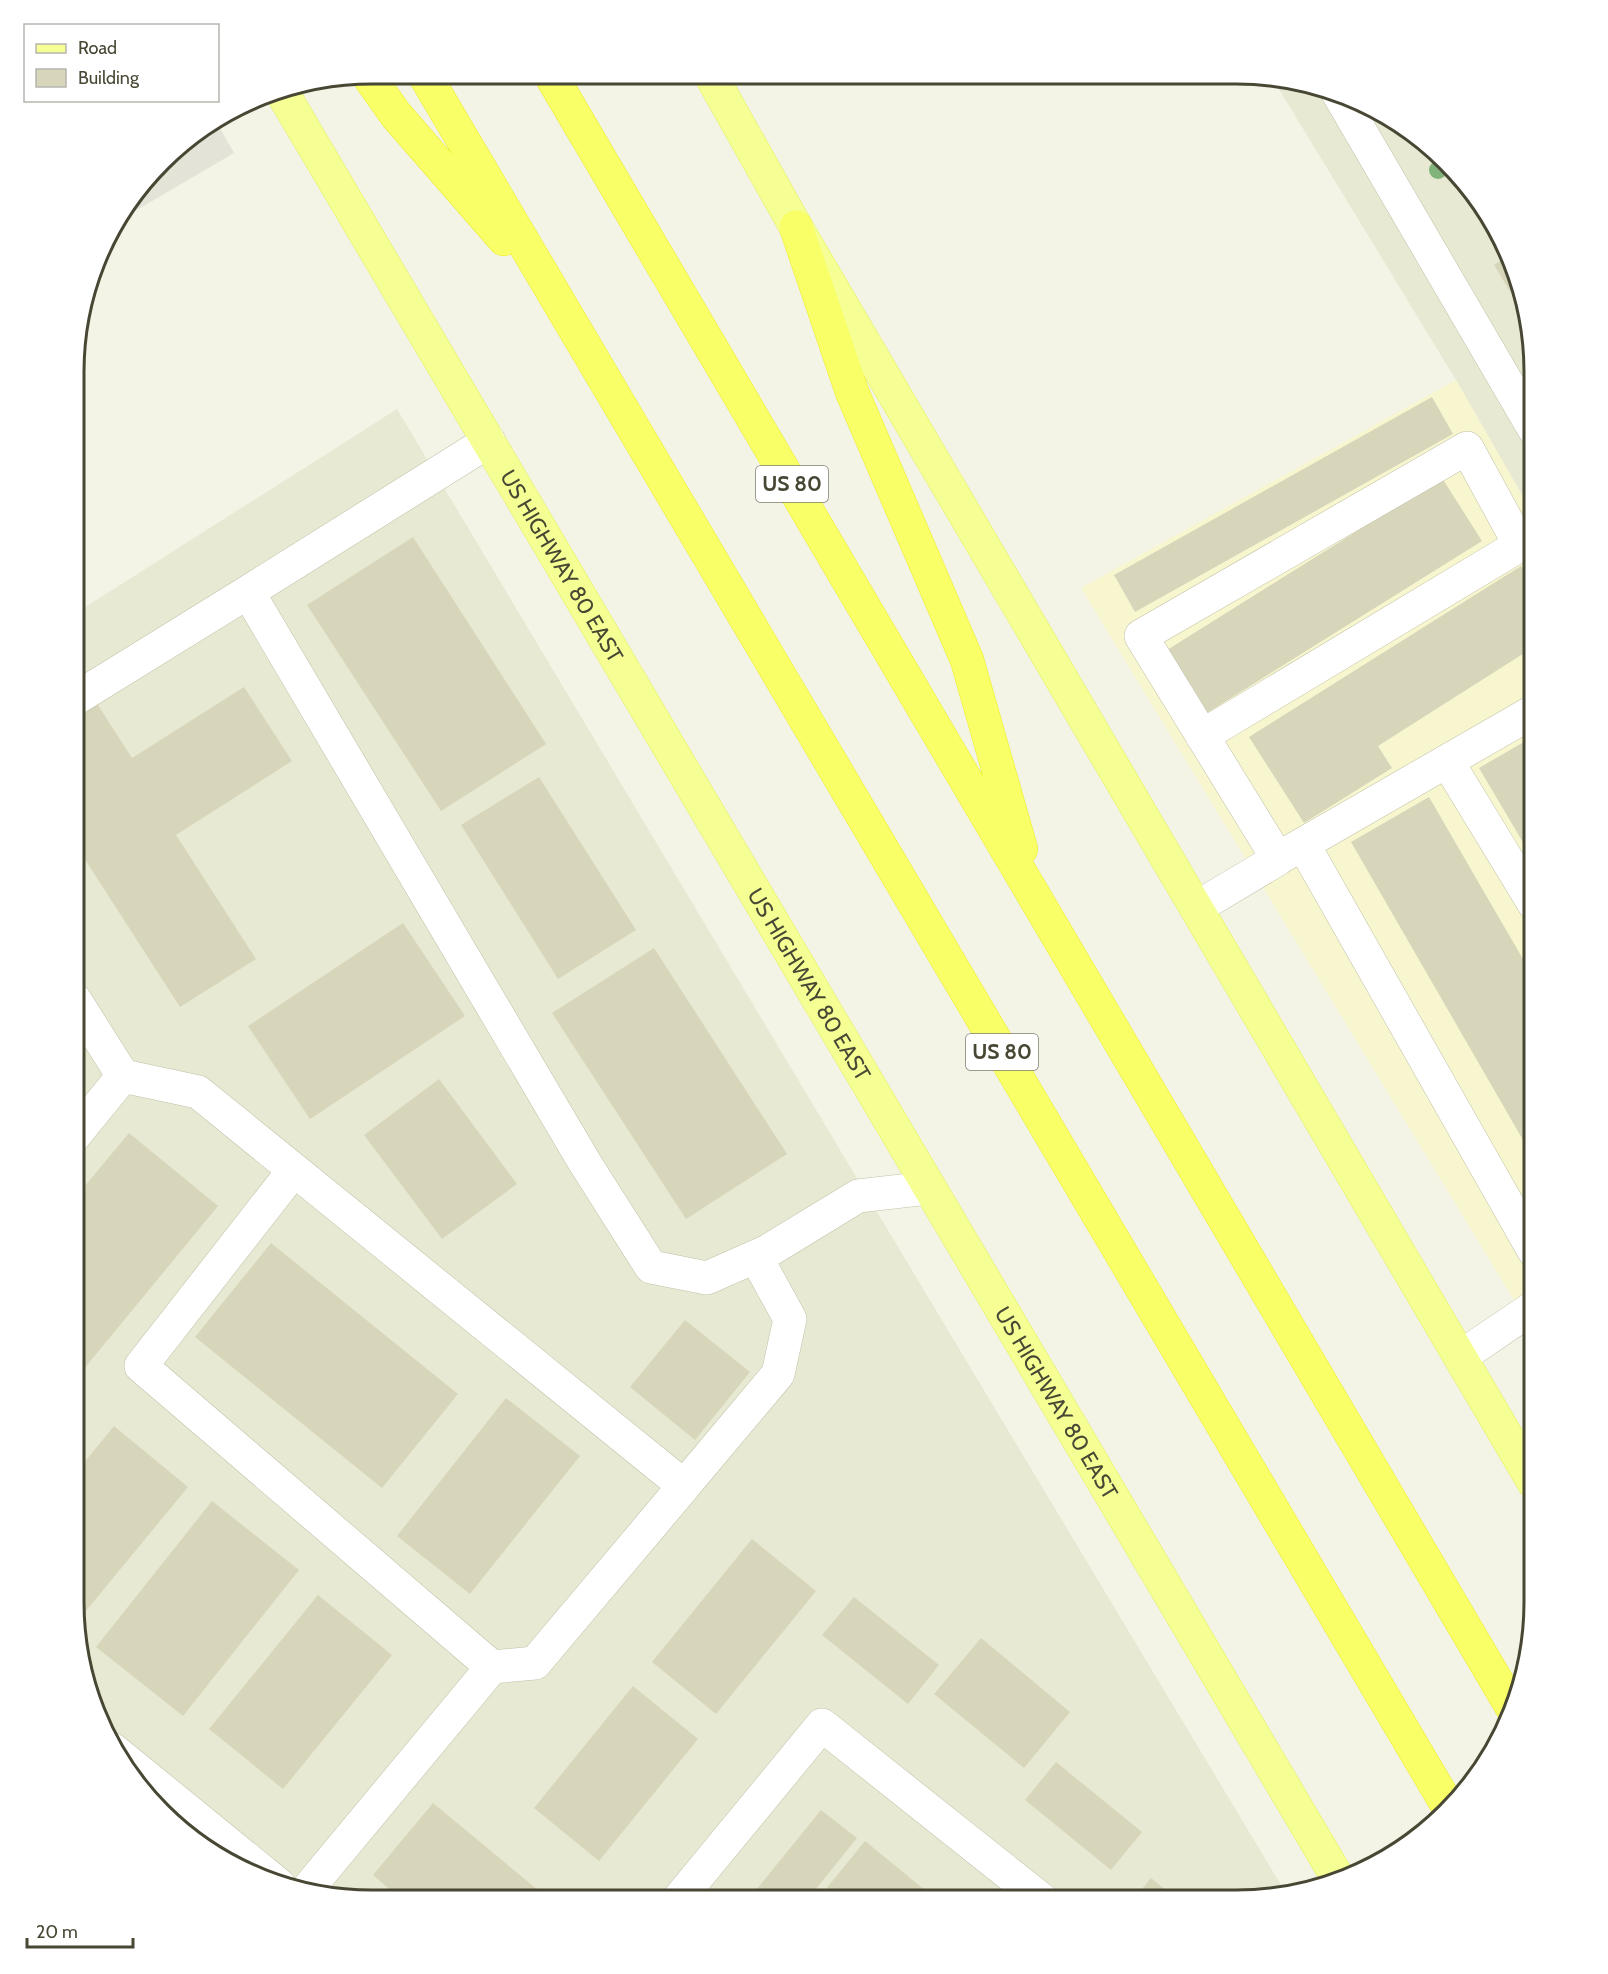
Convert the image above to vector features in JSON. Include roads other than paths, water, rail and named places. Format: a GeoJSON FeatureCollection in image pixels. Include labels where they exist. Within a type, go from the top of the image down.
{"type":"FeatureCollection","features":[{"type":"Feature","properties":{"kind":"highway"},"geometry":{"type":"LineString","coordinates":[[374,84],[396,115],[556,297]]}},
{"type":"Feature","properties":{"kind":"highway","name":"US 80"},"geometry":{"type":"LineString","coordinates":[[430,84],[1445,1801]]}},
{"type":"Feature","properties":{"kind":"highway","name":"US 80"},"geometry":{"type":"LineString","coordinates":[[556,84],[1507,1699]]}},
{"type":"Feature","properties":{"kind":"highway"},"geometry":{"type":"LineString","coordinates":[[796,227],[852,392],[967,660],[1034,894]]}},
{"type":"Feature","properties":{"kind":"main road"},"geometry":{"type":"LineString","coordinates":[[716,84],[796,227],[1524,1466]]}},
{"type":"Feature","properties":{"kind":"main road","name":"US HIGHWAY 80 EAST"},"geometry":{"type":"LineString","coordinates":[[285,97],[1335,1873]]}},
{"type":"Feature","properties":{"kind":"lane"},"geometry":{"type":"LineString","coordinates":[[1345,106],[1524,412]]}},
{"type":"Feature","properties":{"kind":"lane"},"geometry":{"type":"LineString","coordinates":[[84,693],[489,441]]}},
{"type":"Feature","properties":{"kind":"lane"},"geometry":{"type":"LineString","coordinates":[[1202,736],[1520,545],[1467,448],[1141,636],[1202,736],[1290,851],[1524,1235]]}},
{"type":"Feature","properties":{"kind":"lane"},"geometry":{"type":"LineString","coordinates":[[248,592],[585,1163],[651,1267],[707,1278],[756,1257],[858,1196],[928,1188]]}},
{"type":"Feature","properties":{"kind":"lane"},"geometry":{"type":"LineString","coordinates":[[1196,908],[1290,851],[1524,717]]}},
{"type":"Feature","properties":{"kind":"lane"},"geometry":{"type":"LineString","coordinates":[[1447,761],[1524,888]]}},
{"type":"Feature","properties":{"kind":"lane"},"geometry":{"type":"LineString","coordinates":[[84,1014],[123,1076],[198,1092],[684,1486]]}},
{"type":"Feature","properties":{"kind":"lane"},"geometry":{"type":"LineString","coordinates":[[84,1124],[123,1076]]}},
{"type":"Feature","properties":{"kind":"lane"},"geometry":{"type":"LineString","coordinates":[[294,1170],[141,1366],[492,1667]]}},
{"type":"Feature","properties":{"kind":"lane"},"geometry":{"type":"LineString","coordinates":[[312,1883],[492,1667],[535,1663],[778,1374],[790,1319],[756,1257]]}},
{"type":"Feature","properties":{"kind":"lane"},"geometry":{"type":"LineString","coordinates":[[1460,1357],[1524,1314]]}},
{"type":"Feature","properties":{"kind":"lane"},"geometry":{"type":"LineString","coordinates":[[686,1890],[822,1725],[1029,1890]]}},
{"type":"Feature","properties":{"kind":"lane"},"geometry":{"type":"LineString","coordinates":[[140,1772],[253,1864]]}}]}
